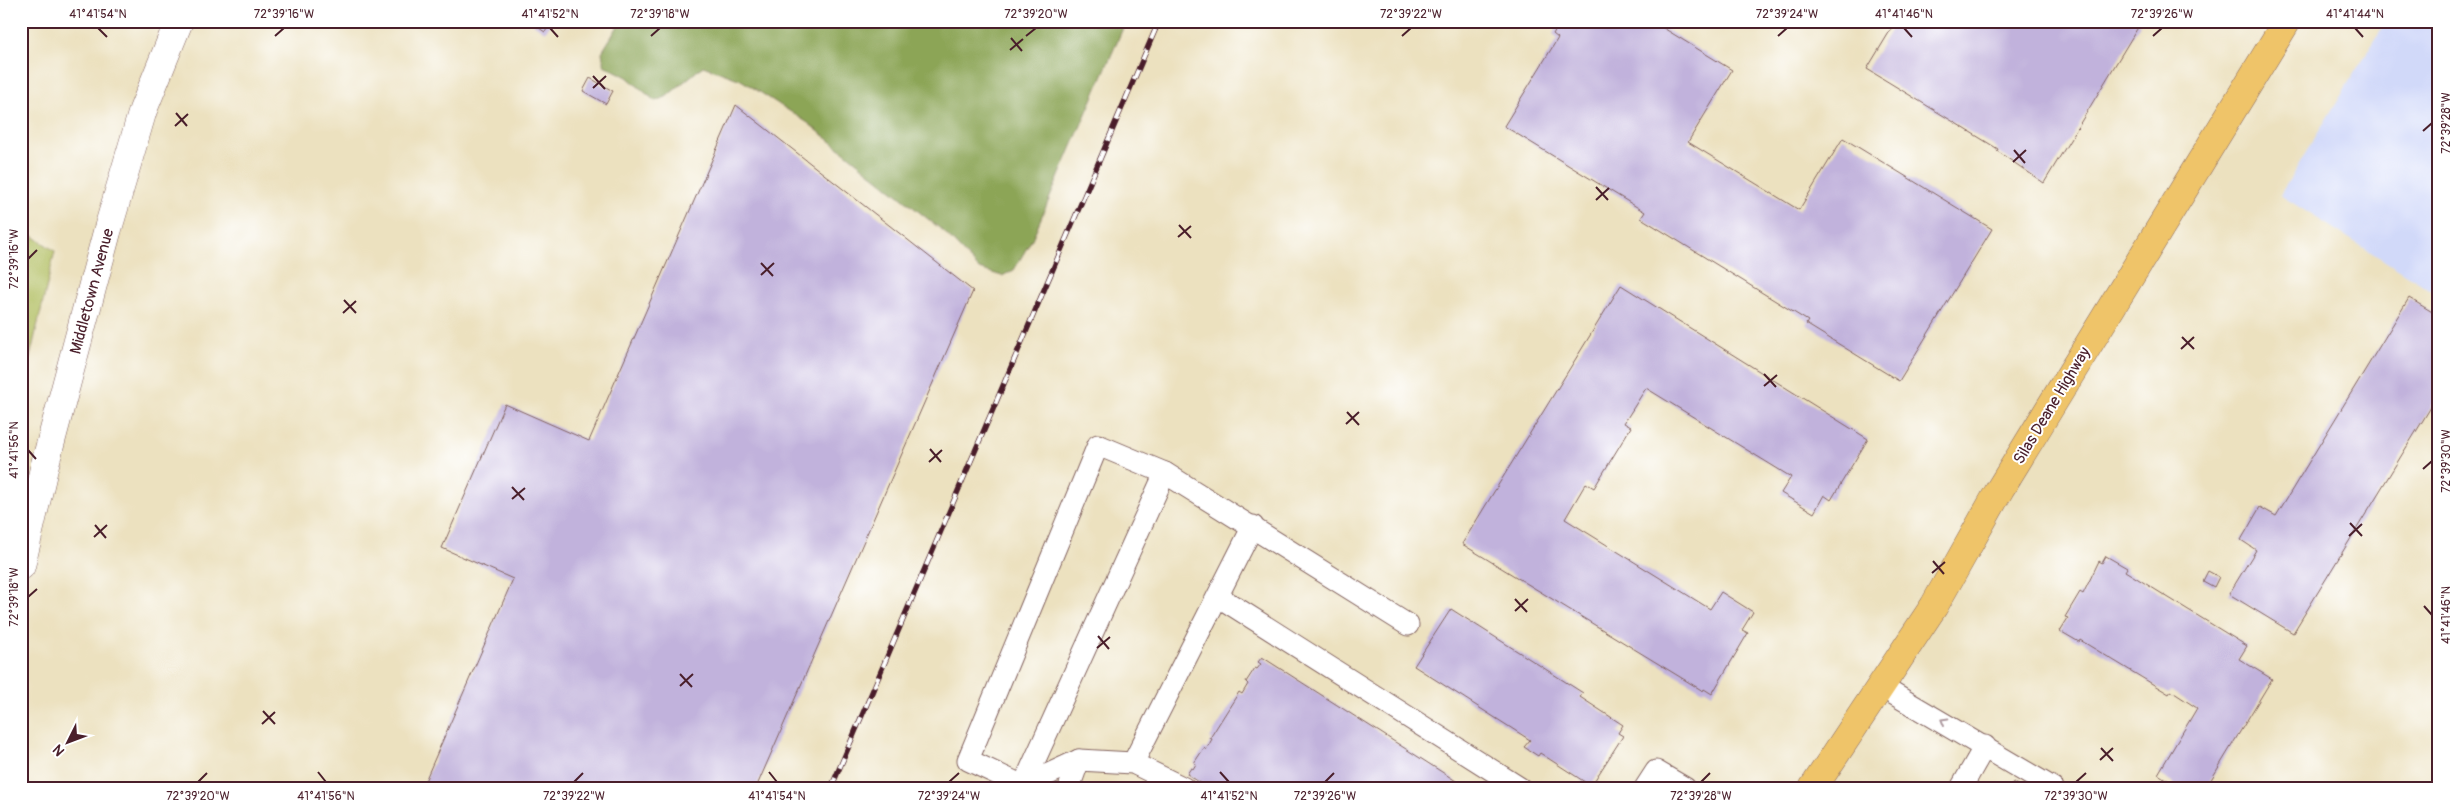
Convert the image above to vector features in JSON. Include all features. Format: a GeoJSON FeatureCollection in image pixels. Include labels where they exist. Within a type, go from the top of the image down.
{"type":"FeatureCollection","features":[{"type":"Feature","properties":{"kind":"main road","name":"Silas Deane Highway"},"geometry":{"type":"LineString","coordinates":[[1813,788],[1934,606],[2000,489],[2287,21]]}},
{"type":"Feature","properties":{"kind":"street","name":"Middletown Avenue"},"geometry":{"type":"LineString","coordinates":[[21,566],[45,464],[107,232],[142,110],[179,21]]}},
{"type":"Feature","properties":{"kind":"lane"},"geometry":{"type":"LineString","coordinates":[[1023,786],[968,760],[1098,445],[1166,473],[1408,625]]}},
{"type":"Feature","properties":{"kind":"lane"},"geometry":{"type":"LineString","coordinates":[[1023,786],[1166,473]]}},
{"type":"Feature","properties":{"kind":"lane"},"geometry":{"type":"LineString","coordinates":[[1133,763],[1253,526]]}},
{"type":"Feature","properties":{"kind":"lane"},"geometry":{"type":"LineString","coordinates":[[1218,597],[1517,787]]}},
{"type":"Feature","properties":{"kind":"lane"},"geometry":{"type":"LineString","coordinates":[[1880,686],[1986,746],[2053,788]]}},
{"type":"Feature","properties":{"kind":"lane"},"geometry":{"type":"LineString","coordinates":[[1961,788],[1986,746]]}},
{"type":"Feature","properties":{"kind":"lane"},"geometry":{"type":"LineString","coordinates":[[1023,786],[1079,760],[1133,763],[1184,788]]}},
{"type":"Feature","properties":{"kind":"lane"},"geometry":{"type":"LineString","coordinates":[[1068,788],[1079,760]]}},
{"type":"Feature","properties":{"kind":"lane"},"geometry":{"type":"LineString","coordinates":[[1645,788],[1656,771],[1685,788]]}},
{"type":"Feature","properties":{"kind":"shaded area"},"geometry":{"type":"Polygon","coordinates":[[[2386,21],[2439,21],[2439,295],[2280,195],[2386,21]]]}},
{"type":"Feature","properties":{"kind":"green space"},"geometry":{"type":"Polygon","coordinates":[[[621,21],[1126,21],[1032,239],[1014,270],[1002,276],[979,269],[943,231],[808,123],[741,80],[703,66],[666,97],[655,101],[627,77],[604,65],[602,52],[621,21]]]}},
{"type":"Feature","properties":{"kind":"green space"},"geometry":{"type":"Polygon","coordinates":[[[21,228],[55,251],[21,395],[21,228]]]}},
{"type":"Feature","properties":{"kind":"building"},"geometry":{"type":"Polygon","coordinates":[[[535,21],[549,21],[551,23],[545,32],[533,24],[535,21]]]}},
{"type":"Feature","properties":{"kind":"building"},"geometry":{"type":"Polygon","coordinates":[[[1561,21],[1652,21],[1732,70],[1688,142],[1799,210],[1843,138],[1992,229],[1899,381],[1806,324],[1808,321],[1641,218],[1645,212],[1504,126],[1558,38],[1553,34],[1561,21]]]}},
{"type":"Feature","properties":{"kind":"building"},"geometry":{"type":"Polygon","coordinates":[[[1896,21],[2136,21],[2140,24],[2044,183],[1997,151],[1998,149],[1867,69],[1896,21]]]}},
{"type":"Feature","properties":{"kind":"building"},"geometry":{"type":"Polygon","coordinates":[[[590,78],[613,91],[606,104],[583,91],[590,78]]]}},
{"type":"Feature","properties":{"kind":"building"},"geometry":{"type":"Polygon","coordinates":[[[736,105],[973,291],[756,788],[422,788],[513,579],[442,548],[505,404],[589,441],[736,105]]]}},
{"type":"Feature","properties":{"kind":"building"},"geometry":{"type":"Polygon","coordinates":[[[1621,285],[1868,439],[1831,500],[1824,495],[1814,513],[1781,493],[1791,477],[1646,388],[1624,423],[1631,427],[1594,488],[1586,483],[1565,519],[1710,609],[1721,592],[1753,612],[1742,630],[1748,633],[1712,694],[1704,689],[1703,691],[1462,544],[1621,285]]]}},
{"type":"Feature","properties":{"kind":"building"},"geometry":{"type":"Polygon","coordinates":[[[2409,298],[2439,316],[2439,394],[2293,633],[2229,594],[2256,550],[2241,540],[2260,507],[2276,516],[2409,298]]]}},
{"type":"Feature","properties":{"kind":"building"},"geometry":{"type":"Polygon","coordinates":[[[2106,556],[2127,568],[2125,571],[2247,646],[2239,659],[2272,679],[2206,788],[2180,788],[2158,774],[2197,708],[2171,691],[2169,694],[2080,640],[2079,642],[2060,631],[2068,618],[2065,617],[2080,592],[2083,594],[2099,561],[2102,563],[2106,556]]]}},
{"type":"Feature","properties":{"kind":"building"},"geometry":{"type":"Polygon","coordinates":[[[2208,571],[2219,577],[2214,587],[2203,581],[2208,571]]]}},
{"type":"Feature","properties":{"kind":"building"},"geometry":{"type":"Polygon","coordinates":[[[1451,609],[1583,693],[1580,697],[1623,725],[1618,733],[1623,736],[1591,786],[1540,753],[1538,756],[1524,747],[1530,740],[1414,666],[1451,609]]]}},
{"type":"Feature","properties":{"kind":"building"},"geometry":{"type":"Polygon","coordinates":[[[1262,657],[1456,781],[1452,787],[1208,788],[1187,774],[1191,768],[1193,769],[1196,764],[1194,763],[1204,748],[1206,750],[1212,739],[1210,738],[1239,692],[1242,694],[1248,684],[1246,682],[1255,668],[1257,669],[1261,664],[1258,662],[1262,657]]]}},
{"type":"Feature","properties":{"kind":"building"},"geometry":{"type":"Polygon","coordinates":[[[2013,782],[2022,787],[2023,785],[2028,788],[2009,788],[2013,782]]]}},
{"type":"Feature","properties":{"kind":"railway"},"geometry":{"type":"LineString","coordinates":[[831,788],[1159,21]]}}]}
